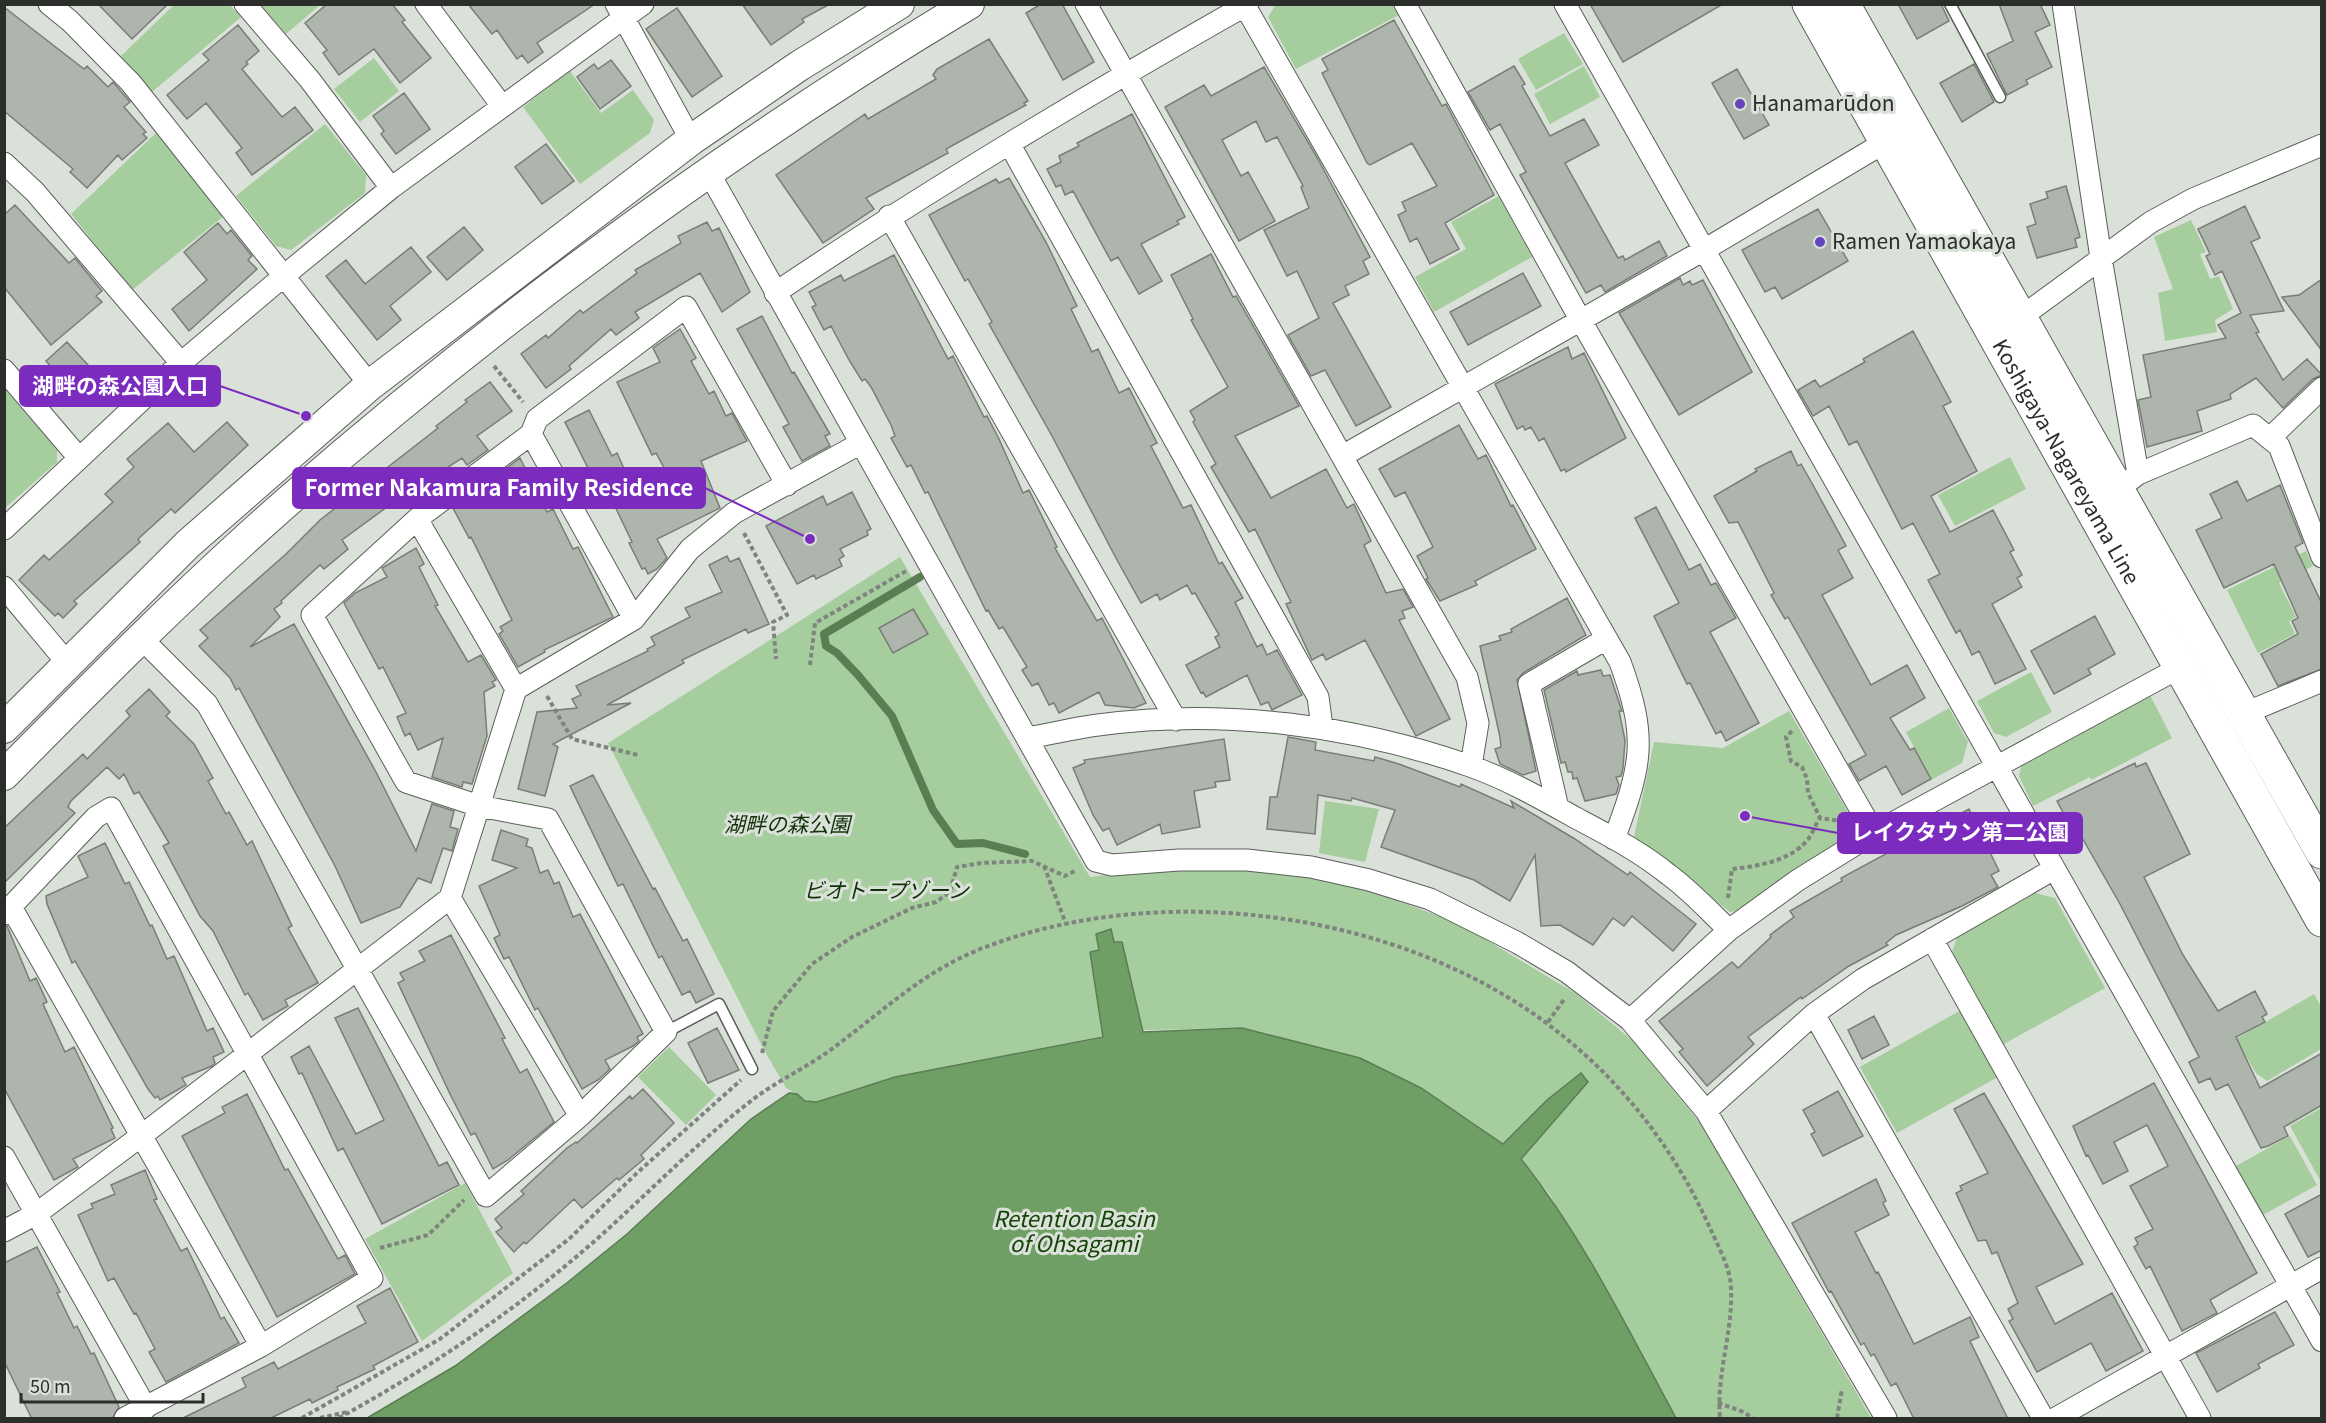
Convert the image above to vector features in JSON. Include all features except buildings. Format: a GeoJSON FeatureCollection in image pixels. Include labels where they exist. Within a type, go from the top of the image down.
{"type":"FeatureCollection","features":[{"type":"Feature","properties":{"kind":"main road","name":"Koshigaya-Nagareyama Line"},"geometry":{"type":"LineString","coordinates":[[1809,4],[2322,920]]}},
{"type":"Feature","properties":{"kind":"main road","name":"Koshigaya-Nagareyama Line"},"geometry":{"type":"LineString","coordinates":[[1843,4],[2020,316],[2127,482],[2243,714],[2322,852]]}},
{"type":"Feature","properties":{"kind":"street"},"geometry":{"type":"LineString","coordinates":[[49,4],[70,21],[131,83],[370,385]]}},
{"type":"Feature","properties":{"kind":"street"},"geometry":{"type":"LineString","coordinates":[[244,4],[310,80],[391,188]]}},
{"type":"Feature","properties":{"kind":"street"},"geometry":{"type":"LineString","coordinates":[[426,4],[501,106]]}},
{"type":"Feature","properties":{"kind":"street"},"geometry":{"type":"LineString","coordinates":[[4,529],[181,363],[285,275],[391,188],[501,106],[620,11],[643,4]]}},
{"type":"Feature","properties":{"kind":"street"},"geometry":{"type":"LineString","coordinates":[[4,728],[188,544],[370,385],[691,140],[799,66],[899,4]]}},
{"type":"Feature","properties":{"kind":"street"},"geometry":{"type":"LineString","coordinates":[[4,775],[141,638],[287,502],[480,343],[590,256],[809,102],[969,4]]}},
{"type":"Feature","properties":{"kind":"street"},"geometry":{"type":"LineString","coordinates":[[1086,4],[1344,454],[1467,677],[1478,723],[1471,766]]}},
{"type":"Feature","properties":{"kind":"street"},"geometry":{"type":"LineString","coordinates":[[1405,4],[1580,319],[1874,833]]}},
{"type":"Feature","properties":{"kind":"street"},"geometry":{"type":"LineString","coordinates":[[1565,4],[2322,1341]]}},
{"type":"Feature","properties":{"kind":"street"},"geometry":{"type":"LineString","coordinates":[[2062,4],[2101,258],[2127,482],[2253,426],[2271,437],[2279,446],[2322,558]]}},
{"type":"Feature","properties":{"kind":"street"},"geometry":{"type":"LineString","coordinates":[[775,293],[889,216],[1126,74],[1247,5],[1461,386],[1620,662],[1633,698],[1640,741],[1633,788],[1614,839]]}},
{"type":"Feature","properties":{"kind":"street"},"geometry":{"type":"LineString","coordinates":[[620,11],[691,140]]}},
{"type":"Feature","properties":{"kind":"street"},"geometry":{"type":"LineString","coordinates":[[1344,454],[1704,250],[1887,141]]}},
{"type":"Feature","properties":{"kind":"street"},"geometry":{"type":"LineString","coordinates":[[1010,144],[1318,697],[1322,727]]}},
{"type":"Feature","properties":{"kind":"street"},"geometry":{"type":"LineString","coordinates":[[2020,316],[2151,222],[2193,199],[2322,145]]}},
{"type":"Feature","properties":{"kind":"street"},"geometry":{"type":"LineString","coordinates":[[4,163],[34,192],[181,363]]}},
{"type":"Feature","properties":{"kind":"street"},"geometry":{"type":"LineString","coordinates":[[709,173],[1096,861],[1112,865],[1179,860],[1247,860],[1311,867],[1370,880],[1430,899],[1476,921],[1518,943],[1578,980],[1630,1020],[1706,1111],[1886,1419]]}},
{"type":"Feature","properties":{"kind":"street"},"geometry":{"type":"LineString","coordinates":[[889,216],[1176,720]]}},
{"type":"Feature","properties":{"kind":"street"},"geometry":{"type":"LineString","coordinates":[[141,638],[207,704],[486,1196],[580,1116],[666,1032],[548,819],[479,806],[406,782],[312,615],[417,519],[686,307],[787,485]]}},
{"type":"Feature","properties":{"kind":"street"},"geometry":{"type":"LineString","coordinates":[[4,370],[79,458]]}},
{"type":"Feature","properties":{"kind":"street"},"geometry":{"type":"LineString","coordinates":[[2271,437],[2322,388]]}},
{"type":"Feature","properties":{"kind":"street"},"geometry":{"type":"LineString","coordinates":[[534,426],[634,619]]}},
{"type":"Feature","properties":{"kind":"street"},"geometry":{"type":"LineString","coordinates":[[4,1232],[36,1214],[141,1136],[450,898],[516,689],[634,619],[690,549],[734,513],[861,442]]}},
{"type":"Feature","properties":{"kind":"street"},"geometry":{"type":"LineString","coordinates":[[417,519],[516,689]]}},
{"type":"Feature","properties":{"kind":"street"},"geometry":{"type":"LineString","coordinates":[[4,587],[69,665]]}},
{"type":"Feature","properties":{"kind":"street"},"geometry":{"type":"LineString","coordinates":[[1558,808],[1529,684],[1606,639]]}},
{"type":"Feature","properties":{"kind":"street"},"geometry":{"type":"LineString","coordinates":[[1630,1020],[1729,930],[1798,880],[1874,833],[2179,668]]}},
{"type":"Feature","properties":{"kind":"street"},"geometry":{"type":"LineString","coordinates":[[2243,714],[2322,681]]}},
{"type":"Feature","properties":{"kind":"street"},"geometry":{"type":"LineString","coordinates":[[1027,738],[1099,724],[1176,720],[1245,721],[1322,727],[1471,766],[1558,808],[1614,839],[1669,874],[1729,930]]}},
{"type":"Feature","properties":{"kind":"street"},"geometry":{"type":"LineString","coordinates":[[125,1419],[261,1346],[372,1278],[246,1055],[111,808],[96,818],[8,910],[261,1346]]}},
{"type":"Feature","properties":{"kind":"street"},"geometry":{"type":"LineString","coordinates":[[1706,1111],[1814,1014],[1863,979],[2054,869]]}},
{"type":"Feature","properties":{"kind":"street"},"geometry":{"type":"LineString","coordinates":[[450,898],[580,1116]]}},
{"type":"Feature","properties":{"kind":"street"},"geometry":{"type":"LineString","coordinates":[[1932,939],[2200,1419]]}},
{"type":"Feature","properties":{"kind":"street"},"geometry":{"type":"LineString","coordinates":[[1814,1014],[2043,1419]]}},
{"type":"Feature","properties":{"kind":"street"},"geometry":{"type":"LineString","coordinates":[[4,1157],[146,1408]]}},
{"type":"Feature","properties":{"kind":"street"},"geometry":{"type":"LineString","coordinates":[[2056,1419],[2322,1268]]}},
{"type":"Feature","properties":{"kind":"lane"},"geometry":{"type":"LineString","coordinates":[[1950,4],[2000,97]]}},
{"type":"Feature","properties":{"kind":"lane"},"geometry":{"type":"LineString","coordinates":[[666,1032],[719,1004],[753,1070]]}},
{"type":"Feature","properties":{"kind":"path"},"geometry":{"type":"LineString","coordinates":[[494,366],[534,426]]}},
{"type":"Feature","properties":{"kind":"path"},"geometry":{"type":"LineString","coordinates":[[734,513],[787,615],[773,622],[776,659]]}},
{"type":"Feature","properties":{"kind":"path"},"geometry":{"type":"LineString","coordinates":[[810,665],[815,623],[927,559]]}},
{"type":"Feature","properties":{"kind":"path"},"geometry":{"type":"LineString","coordinates":[[536,677],[572,739],[638,755]]}},
{"type":"Feature","properties":{"kind":"path"},"geometry":{"type":"LineString","coordinates":[[1809,719],[1786,737],[1791,760],[1802,767],[1807,779],[1808,793],[1820,818]]}},
{"type":"Feature","properties":{"kind":"path"},"geometry":{"type":"LineString","coordinates":[[1820,818],[1846,821]]}},
{"type":"Feature","properties":{"kind":"path"},"geometry":{"type":"LineString","coordinates":[[1727,900],[1732,869],[1763,865],[1788,854],[1808,839],[1820,818]]}},
{"type":"Feature","properties":{"kind":"path"},"geometry":{"type":"LineString","coordinates":[[302,1419],[440,1339],[569,1239],[638,1172],[753,1070],[764,1050],[773,1011],[812,964],[873,927],[912,908],[936,902],[950,892],[957,867],[981,862],[1032,861],[1065,876],[1096,861]]}},
{"type":"Feature","properties":{"kind":"path"},"geometry":{"type":"LineString","coordinates":[[1043,866],[1066,924]]}},
{"type":"Feature","properties":{"kind":"path"},"geometry":{"type":"LineString","coordinates":[[339,1419],[449,1353],[510,1309],[570,1262],[753,1098],[831,1050],[923,978],[982,948],[1066,924],[1123,915],[1213,913],[1302,920],[1439,961],[1491,987],[1548,1022],[1581,1048],[1640,1113],[1669,1151],[1712,1233],[1732,1284],[1718,1403],[1720,1419]]}},
{"type":"Feature","properties":{"kind":"path"},"geometry":{"type":"LineString","coordinates":[[1548,1022],[1578,980]]}},
{"type":"Feature","properties":{"kind":"path"},"geometry":{"type":"LineString","coordinates":[[360,1259],[393,1242],[428,1235],[455,1206],[471,1195],[476,1180]]}},
{"type":"Feature","properties":{"kind":"path"},"geometry":{"type":"LineString","coordinates":[[1718,1403],[1741,1410],[1753,1419]]}},
{"type":"Feature","properties":{"kind":"path"},"geometry":{"type":"LineString","coordinates":[[320,1419],[351,1412]]}},
{"type":"Feature","properties":{"kind":"green space"},"geometry":{"type":"Polygon","coordinates":[[[1276,4],[1394,5],[1399,15],[1296,69],[1268,17],[1276,4]]]}},
{"type":"Feature","properties":{"kind":"green space"},"geometry":{"type":"Polygon","coordinates":[[[174,5],[230,5],[241,17],[152,92],[121,56],[174,5]]]}},
{"type":"Feature","properties":{"kind":"green space"},"geometry":{"type":"Polygon","coordinates":[[[261,5],[320,5],[286,34],[261,5]]]}},
{"type":"Feature","properties":{"kind":"green space"},"geometry":{"type":"Polygon","coordinates":[[[1564,33],[1583,64],[1536,90],[1518,59],[1564,33]]]}},
{"type":"Feature","properties":{"kind":"green space"},"geometry":{"type":"Polygon","coordinates":[[[374,58],[399,91],[360,122],[334,89],[374,58]]]}},
{"type":"Feature","properties":{"kind":"green space"},"geometry":{"type":"Polygon","coordinates":[[[1584,66],[1600,97],[1550,124],[1534,94],[1584,66]]]}},
{"type":"Feature","properties":{"kind":"green space"},"geometry":{"type":"Polygon","coordinates":[[[570,71],[601,113],[633,90],[654,120],[650,133],[580,184],[523,107],[570,71]]]}},
{"type":"Feature","properties":{"kind":"green space"},"geometry":{"type":"Polygon","coordinates":[[[325,124],[366,175],[365,193],[291,250],[276,246],[236,196],[325,124]]]}},
{"type":"Feature","properties":{"kind":"green space"},"geometry":{"type":"Polygon","coordinates":[[[157,132],[224,216],[132,290],[71,214],[157,132]]]}},
{"type":"Feature","properties":{"kind":"green space"},"geometry":{"type":"Polygon","coordinates":[[[1499,196],[1532,257],[1434,312],[1415,277],[1466,249],[1451,222],[1499,196]]]}},
{"type":"Feature","properties":{"kind":"green space"},"geometry":{"type":"Polygon","coordinates":[[[2191,220],[2206,252],[2200,254],[2210,279],[2219,276],[2233,309],[2215,320],[2217,332],[2165,341],[2158,293],[2173,289],[2154,237],[2191,220]]]}},
{"type":"Feature","properties":{"kind":"green space"},"geometry":{"type":"Polygon","coordinates":[[[4,384],[57,448],[57,462],[5,508],[4,384]]]}},
{"type":"Feature","properties":{"kind":"green space"},"geometry":{"type":"Polygon","coordinates":[[[2010,457],[2026,489],[1955,526],[1938,495],[2010,457]]]}},
{"type":"Feature","properties":{"kind":"green space"},"geometry":{"type":"Polygon","coordinates":[[[2306,551],[2313,566],[2279,583],[2296,617],[2289,621],[2295,634],[2258,653],[2227,590],[2306,551]]]}},
{"type":"Feature","properties":{"kind":"green space","name":"ビオトープゾーン"},"geometry":{"type":"Polygon","coordinates":[[[900,557],[1090,877],[1140,871],[1216,867],[1290,873],[1363,888],[1458,923],[1575,993],[1632,1040],[1702,1125],[1871,1418],[1676,1418],[1550,1195],[1521,1159],[1474,1123],[1421,1088],[1360,1058],[1312,1048],[1267,1033],[1242,1028],[1102,1031],[1103,1036],[917,1073],[858,1088],[817,1102],[805,1101],[797,1094],[789,1093],[792,1091],[786,1088],[764,1050],[608,743],[900,557]]]}},
{"type":"Feature","properties":{"kind":"green space"},"geometry":{"type":"Polygon","coordinates":[[[2031,672],[2052,712],[2006,737],[1994,733],[1977,701],[2031,672]]]}},
{"type":"Feature","properties":{"kind":"green space"},"geometry":{"type":"Polygon","coordinates":[[[2150,695],[2172,738],[2091,780],[2090,777],[2033,806],[2019,776],[2022,764],[2150,695]]]}},
{"type":"Feature","properties":{"kind":"green space"},"geometry":{"type":"Polygon","coordinates":[[[1949,708],[1968,742],[1962,763],[1931,780],[1906,732],[1949,708]]]}},
{"type":"Feature","properties":{"kind":"green space"},"geometry":{"type":"Polygon","coordinates":[[[1789,711],[1855,824],[1852,836],[1741,910],[1730,912],[1634,837],[1654,742],[1723,748],[1789,711]]]}},
{"type":"Feature","properties":{"kind":"green space"},"geometry":{"type":"Polygon","coordinates":[[[1325,801],[1379,809],[1365,862],[1319,853],[1325,801]]]}},
{"type":"Feature","properties":{"kind":"green space"},"geometry":{"type":"Polygon","coordinates":[[[2032,892],[2055,898],[2105,988],[2004,1044],[1952,952],[1958,935],[2032,892]]]}},
{"type":"Feature","properties":{"kind":"green space"},"geometry":{"type":"Polygon","coordinates":[[[2314,994],[2321,1007],[2321,1049],[2267,1081],[2256,1073],[2236,1039],[2314,994]]]}},
{"type":"Feature","properties":{"kind":"green space"},"geometry":{"type":"Polygon","coordinates":[[[1961,1010],[1998,1077],[1897,1133],[1860,1067],[1961,1010]]]}},
{"type":"Feature","properties":{"kind":"green space"},"geometry":{"type":"Polygon","coordinates":[[[669,1047],[716,1095],[686,1125],[638,1077],[669,1047]]]}},
{"type":"Feature","properties":{"kind":"green space"},"geometry":{"type":"Polygon","coordinates":[[[2321,1108],[2321,1182],[2290,1126],[2321,1108]]]}},
{"type":"Feature","properties":{"kind":"green space"},"geometry":{"type":"Polygon","coordinates":[[[2290,1136],[2317,1185],[2263,1215],[2236,1166],[2290,1136]]]}},
{"type":"Feature","properties":{"kind":"green space"},"geometry":{"type":"Polygon","coordinates":[[[465,1183],[513,1273],[422,1341],[365,1239],[465,1183]]]}},
{"type":"Feature","properties":{"kind":"water","name":"Retention Basin of Ohsagami"},"geometry":{"type":"Polygon","coordinates":[[[1111,929],[1114,942],[1122,942],[1143,1032],[1242,1028],[1360,1058],[1421,1088],[1503,1144],[1547,1100],[1581,1073],[1588,1082],[1521,1159],[1544,1189],[1585,1252],[1676,1418],[367,1418],[455,1366],[568,1282],[627,1234],[751,1119],[789,1093],[797,1094],[805,1101],[817,1102],[895,1077],[1103,1037],[1090,952],[1099,950],[1096,934],[1111,929]]]}},
{"type":"Feature","properties":{"kind":"waterway"},"geometry":{"type":"LineString","coordinates":[[920,577],[824,634],[826,646],[837,653],[858,675],[892,716],[933,810],[957,844],[983,843],[1025,854]]}},
{"type":"Feature","properties":{"kind":"place","name":"Hanamarūdon"},"geometry":{"type":"Point","coordinates":[1740,104]}},
{"type":"Feature","properties":{"kind":"place","name":"Ramen Yamaokaya"},"geometry":{"type":"Point","coordinates":[1820,242]}},
{"type":"Feature","properties":{"kind":"place","name":"湖畔の森公園入口"},"geometry":{"type":"Point","coordinates":[306,416]}},
{"type":"Feature","properties":{"kind":"place","name":"Former Nakamura Family Residence"},"geometry":{"type":"Point","coordinates":[810,539]}},
{"type":"Feature","properties":{"kind":"place","name":"レイクタウン第二公園"},"geometry":{"type":"Point","coordinates":[1745,816]}},
{"type":"Feature","properties":{"kind":"park label","name":"湖畔の森公園"},"geometry":{"type":"Point","coordinates":[787,825]}}]}
